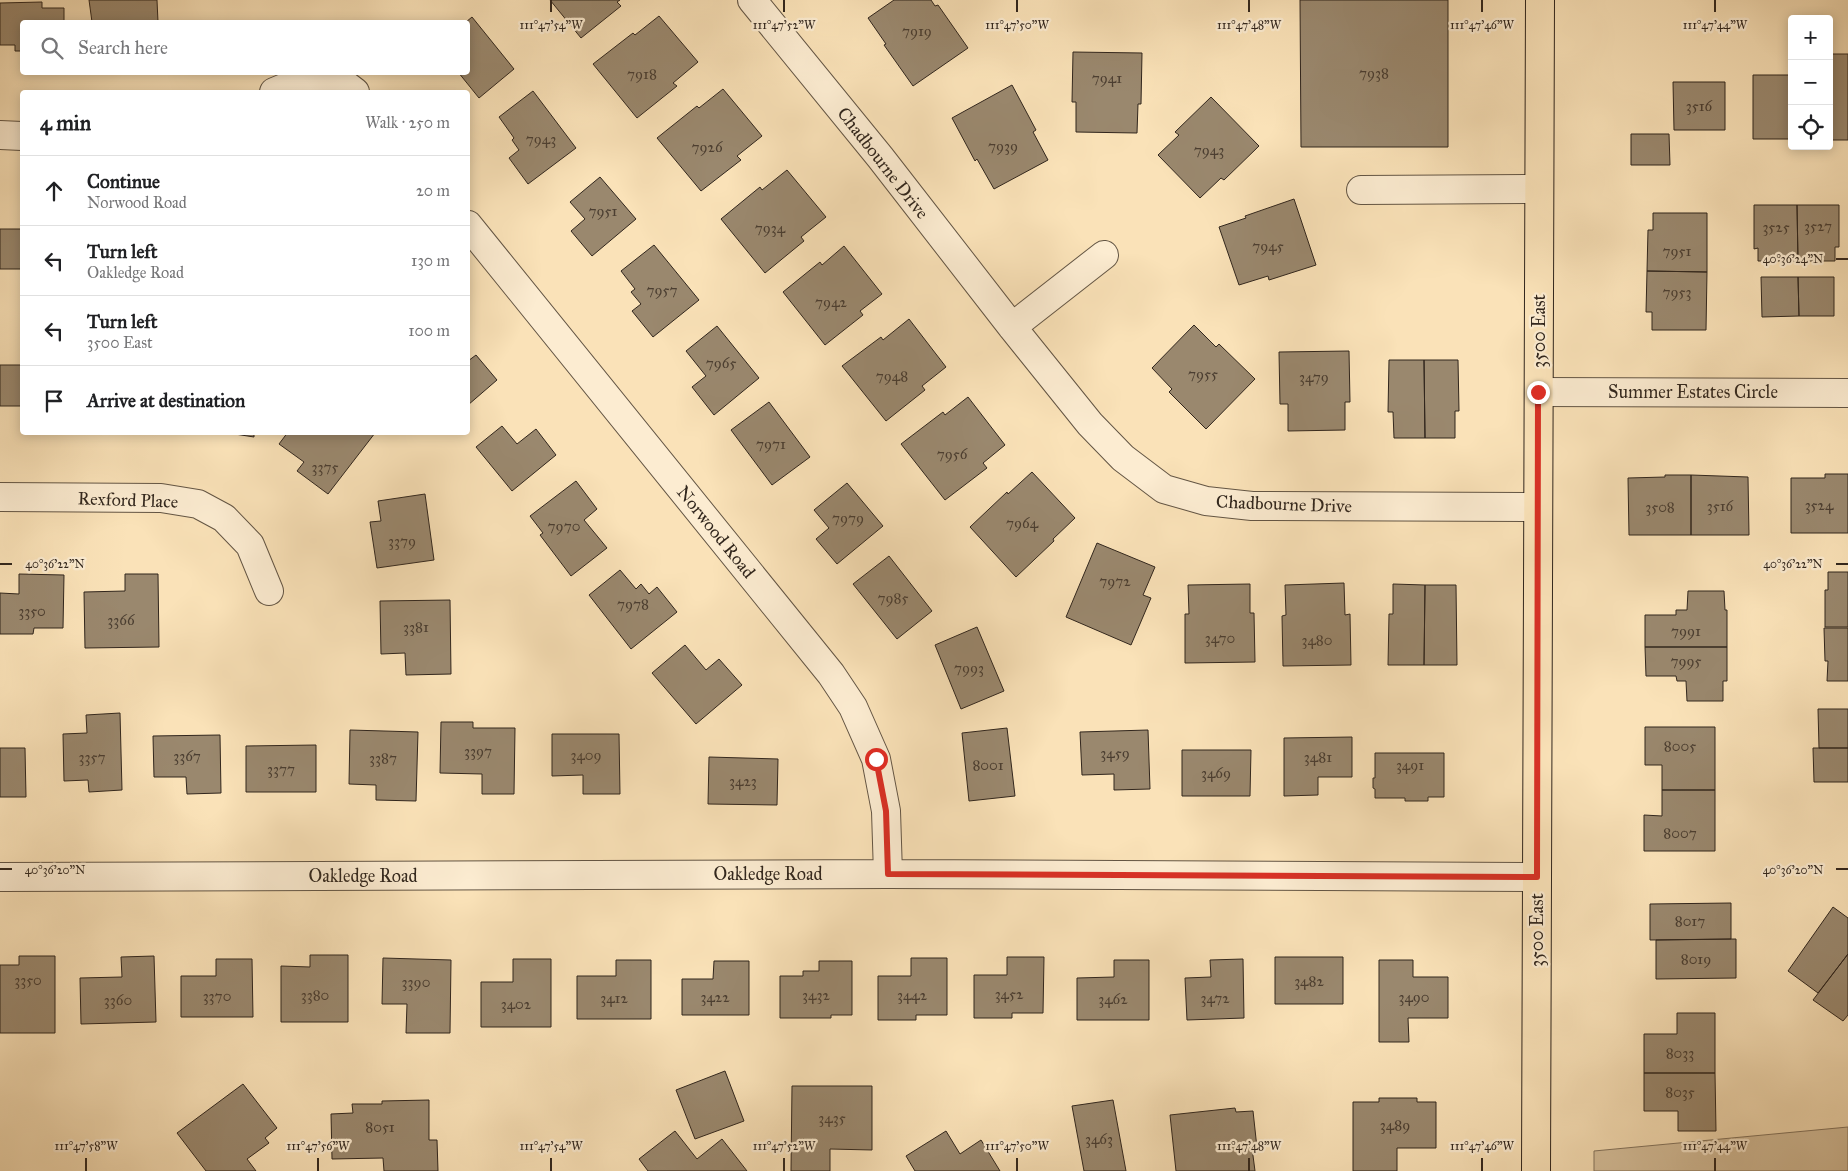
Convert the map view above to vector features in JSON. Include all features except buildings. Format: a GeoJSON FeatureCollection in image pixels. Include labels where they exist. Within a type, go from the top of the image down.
{"type":"FeatureCollection","features":[{"type":"Feature","properties":{"kind":"main road","name":"3500 East"},"geometry":{"type":"LineString","coordinates":[[1536,1171],[1540,0]]}},
{"type":"Feature","properties":{"kind":"street","name":"Chadbourne Drive"},"geometry":{"type":"LineString","coordinates":[[752,0],[880,157],[1090,424],[1123,458],[1164,489],[1206,501],[1252,506],[1538,507]]}},
{"type":"Feature","properties":{"kind":"street"},"geometry":{"type":"LineString","coordinates":[[279,90],[298,82],[338,79],[352,90]]}},
{"type":"Feature","properties":{"kind":"street"},"geometry":{"type":"LineString","coordinates":[[0,135],[20,136]]}},
{"type":"Feature","properties":{"kind":"street"},"geometry":{"type":"LineString","coordinates":[[1360,190],[1539,189]]}},
{"type":"Feature","properties":{"kind":"street","name":"Norwood Road"},"geometry":{"type":"LineString","coordinates":[[470,227],[831,674],[853,708],[876,759],[886,811],[888,874]]}},
{"type":"Feature","properties":{"kind":"street"},"geometry":{"type":"LineString","coordinates":[[1012,327],[1104,255]]}},
{"type":"Feature","properties":{"kind":"street","name":"Summer Estates Circle"},"geometry":{"type":"LineString","coordinates":[[1538,392],[1848,393]]}},
{"type":"Feature","properties":{"kind":"street","name":"Rexford Place"},"geometry":{"type":"LineString","coordinates":[[0,497],[161,498],[198,504],[224,518],[250,545],[269,591]]}},
{"type":"Feature","properties":{"kind":"street","name":"Oakledge Road"},"geometry":{"type":"LineString","coordinates":[[0,877],[888,874],[1537,877]]}},
{"type":"Feature","properties":{"kind":"shaded area"},"geometry":{"type":"Polygon","coordinates":[[[1848,1127],[1848,1171],[1594,1171],[1594,1151],[1848,1127]]]}},
{"type":"Feature","properties":{"kind":"route"},"geometry":{"type":"LineString","coordinates":[[876,759],[886,811],[888,874],[1537,877],[1538,392]]}}]}
